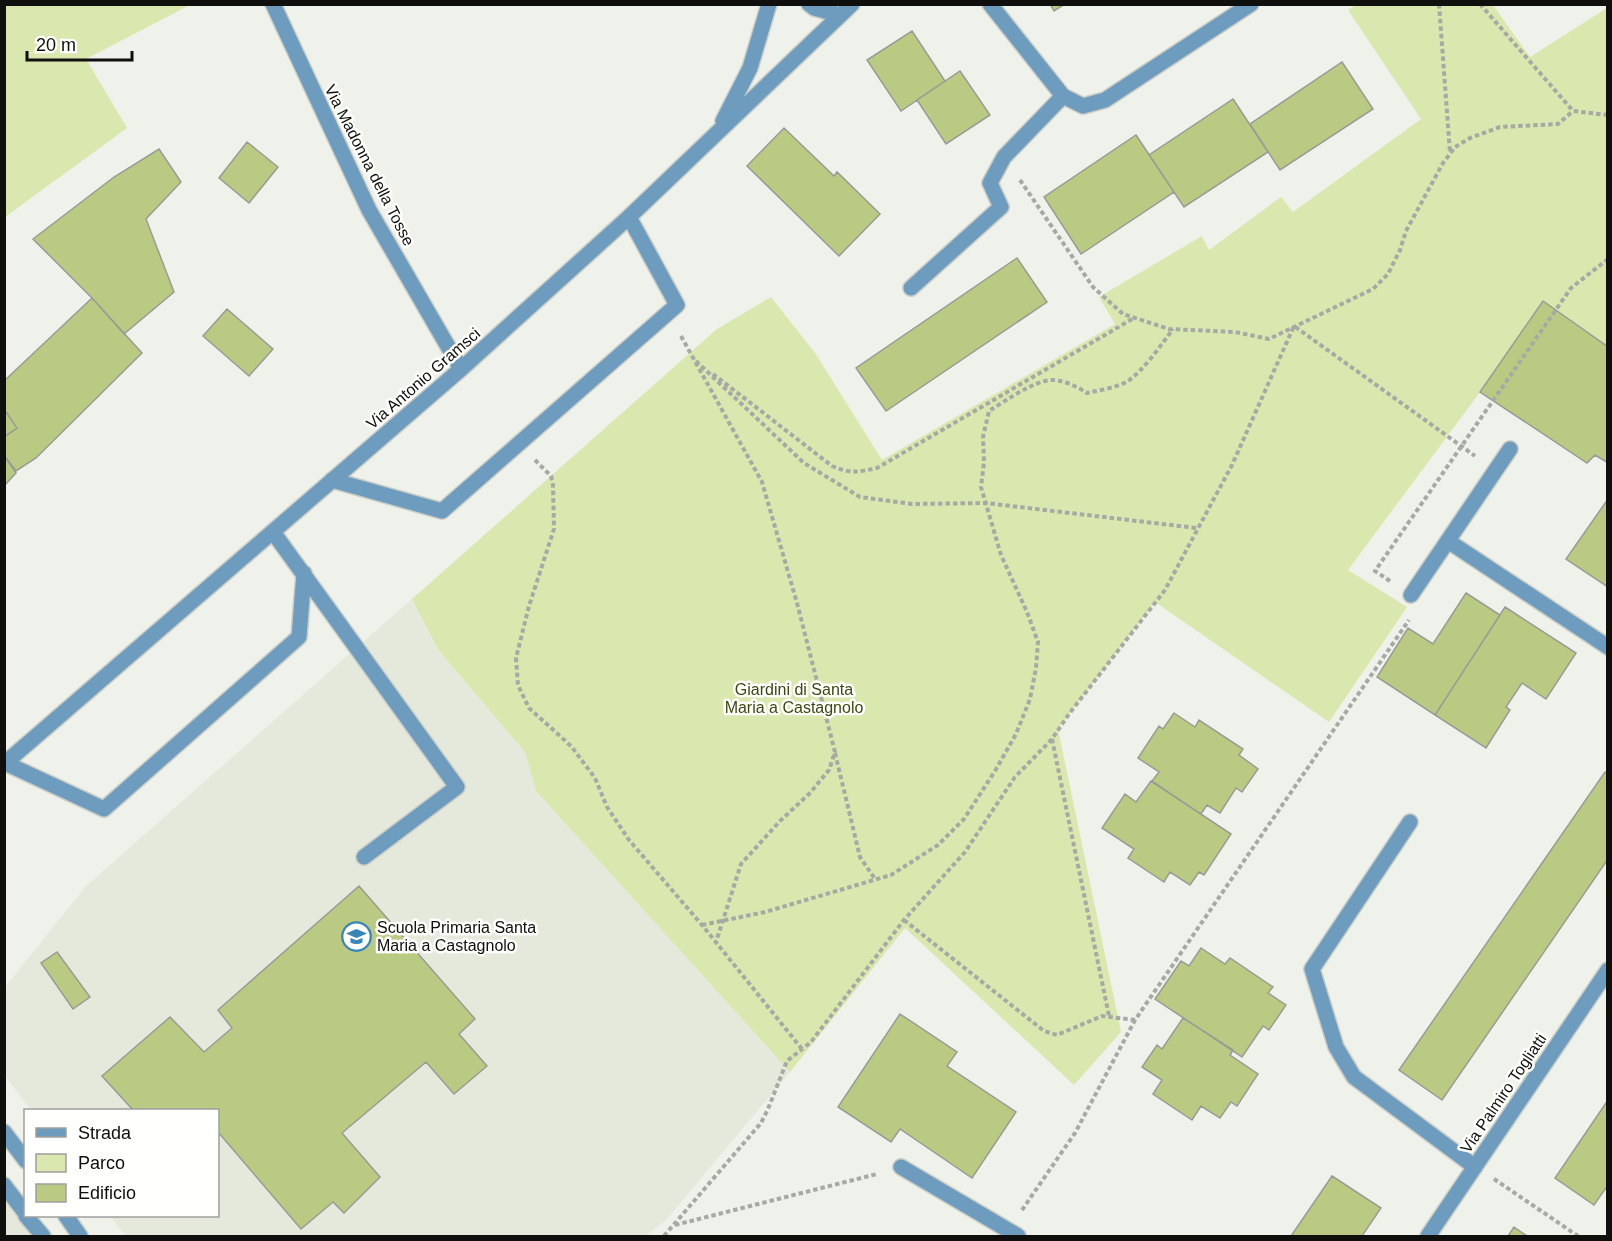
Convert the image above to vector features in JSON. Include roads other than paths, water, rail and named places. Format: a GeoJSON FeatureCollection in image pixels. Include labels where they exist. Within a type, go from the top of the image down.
{"type":"FeatureCollection","features":[{"type":"Feature","properties":{"kind":"street","name":"Via Madonna della Tosse"},"geometry":{"type":"LineString","coordinates":[[273,4],[369,210],[461,369]]}},
{"type":"Feature","properties":{"kind":"street"},"geometry":{"type":"LineString","coordinates":[[716,134],[750,68],[769,4]]}},
{"type":"Feature","properties":{"kind":"street"},"geometry":{"type":"LineString","coordinates":[[809,4],[814,8],[840,10]]}},
{"type":"Feature","properties":{"kind":"street","name":"Via Antonio Gramsci"},"geometry":{"type":"LineString","coordinates":[[5,764],[461,369],[629,217],[840,10],[852,4]]}},
{"type":"Feature","properties":{"kind":"street"},"geometry":{"type":"LineString","coordinates":[[990,4],[1064,96],[1083,106],[1105,100],[1251,4]]}},
{"type":"Feature","properties":{"kind":"street"},"geometry":{"type":"LineString","coordinates":[[911,288],[1001,207],[990,183],[1004,157],[1064,96]]}},
{"type":"Feature","properties":{"kind":"street"},"geometry":{"type":"LineString","coordinates":[[332,480],[442,511],[667,313],[677,304],[629,217]]}},
{"type":"Feature","properties":{"kind":"street"},"geometry":{"type":"LineString","coordinates":[[1411,595],[1510,449]]}},
{"type":"Feature","properties":{"kind":"street"},"geometry":{"type":"LineString","coordinates":[[273,532],[457,787],[364,857]]}},
{"type":"Feature","properties":{"kind":"street"},"geometry":{"type":"LineString","coordinates":[[1448,541],[1608,647]]}},
{"type":"Feature","properties":{"kind":"street"},"geometry":{"type":"LineString","coordinates":[[5,764],[104,809],[299,637],[304,573]]}},
{"type":"Feature","properties":{"kind":"street"},"geometry":{"type":"LineString","coordinates":[[1410,822],[1312,969],[1336,1047],[1354,1077],[1475,1167]]}},
{"type":"Feature","properties":{"kind":"street","name":"Via Palmiro Togliatti"},"geometry":{"type":"LineString","coordinates":[[1428,1236],[1608,969]]}},
{"type":"Feature","properties":{"kind":"street"},"geometry":{"type":"LineString","coordinates":[[4,1132],[24,1158]]}},
{"type":"Feature","properties":{"kind":"street"},"geometry":{"type":"LineString","coordinates":[[901,1167],[1013,1233]]}},
{"type":"Feature","properties":{"kind":"street"},"geometry":{"type":"LineString","coordinates":[[4,1185],[24,1212]]}},
{"type":"Feature","properties":{"kind":"street"},"geometry":{"type":"LineString","coordinates":[[28,1217],[43,1236]]}},
{"type":"Feature","properties":{"kind":"street"},"geometry":{"type":"LineString","coordinates":[[67,1217],[80,1236]]}},
{"type":"Feature","properties":{"kind":"place","name":"Scuola Primaria Santa Maria a Castagnolo"},"geometry":{"type":"Point","coordinates":[356,936]}},
{"type":"Feature","properties":{"kind":"park label","name":"Giardini di Santa Maria a Castagnolo"},"geometry":{"type":"Point","coordinates":[794,698]}}]}
